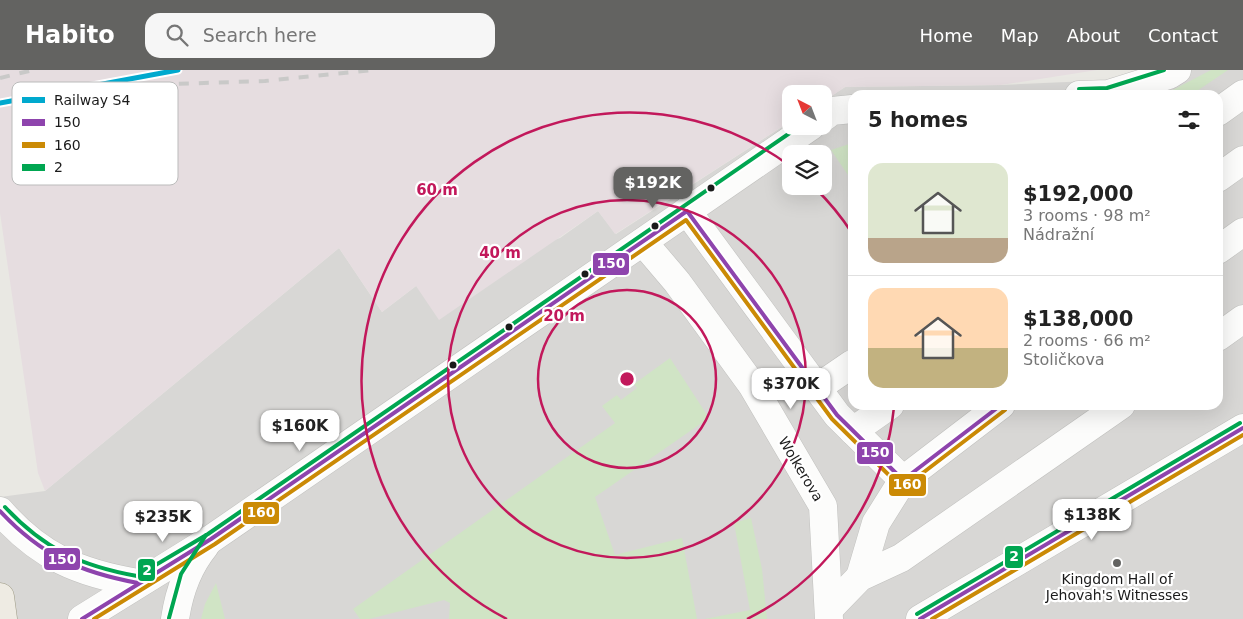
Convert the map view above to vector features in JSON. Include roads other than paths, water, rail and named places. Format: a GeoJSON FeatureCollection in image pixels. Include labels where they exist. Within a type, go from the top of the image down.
{"type":"FeatureCollection","features":[{"type":"Feature","properties":{"kind":"main road"},"geometry":{"type":"LineString","coordinates":[[0,598],[3,619]]}},
{"type":"Feature","properties":{"kind":"street"},"geometry":{"type":"LineString","coordinates":[[1121,90],[1168,75],[1177,70]]}},
{"type":"Feature","properties":{"kind":"street"},"geometry":{"type":"LineString","coordinates":[[1223,108],[1243,94]]}},
{"type":"Feature","properties":{"kind":"street"},"geometry":{"type":"LineString","coordinates":[[832,111],[848,109]]}},
{"type":"Feature","properties":{"kind":"street"},"geometry":{"type":"LineString","coordinates":[[82,619],[211,539],[798,135]]}},
{"type":"Feature","properties":{"kind":"street"},"geometry":{"type":"LineString","coordinates":[[1223,174],[1243,160]]}},
{"type":"Feature","properties":{"kind":"street"},"geometry":{"type":"LineString","coordinates":[[687,211],[837,415],[903,480]]}},
{"type":"Feature","properties":{"kind":"street"},"geometry":{"type":"LineString","coordinates":[[1223,246],[1243,232]]}},
{"type":"Feature","properties":{"kind":"street","name":"Wolkerova"},"geometry":{"type":"LineString","coordinates":[[643,242],[677,282],[752,386],[823,506],[829,614]]}},
{"type":"Feature","properties":{"kind":"street"},"geometry":{"type":"LineString","coordinates":[[1223,334],[1243,320]]}},
{"type":"Feature","properties":{"kind":"street"},"geometry":{"type":"LineString","coordinates":[[817,388],[848,367]]}},
{"type":"Feature","properties":{"kind":"street"},"geometry":{"type":"LineString","coordinates":[[853,431],[883,410]]}},
{"type":"Feature","properties":{"kind":"street"},"geometry":{"type":"LineString","coordinates":[[829,614],[860,577],[876,523],[903,480],[994,410]]}},
{"type":"Feature","properties":{"kind":"street"},"geometry":{"type":"LineString","coordinates":[[860,577],[901,558],[1114,410]]}},
{"type":"Feature","properties":{"kind":"street"},"geometry":{"type":"LineString","coordinates":[[920,619],[1243,428]]}},
{"type":"Feature","properties":{"kind":"street"},"geometry":{"type":"LineString","coordinates":[[0,511],[14,527],[51,556],[94,575],[138,583]]}},
{"type":"Feature","properties":{"kind":"street"},"geometry":{"type":"LineString","coordinates":[[175,619],[179,597],[186,576],[196,556],[211,539]]}},
{"type":"Feature","properties":{"kind":"railway"},"geometry":{"type":"LineString","coordinates":[[0,78],[33,70]]}},
{"type":"Feature","properties":{"kind":"railway"},"geometry":{"type":"LineString","coordinates":[[178,84],[265,81],[374,70]]}},
{"type":"Feature","properties":{"kind":"railway"},"geometry":{"type":"LineString","coordinates":[[0,103],[12,101]]}},
{"type":"Feature","properties":{"kind":"rail line","name":"S4"},"geometry":{"type":"LineString","coordinates":[[113,82],[178,70]]}},
{"type":"Feature","properties":{"kind":"rail line","name":"S4"},"geometry":{"type":"LineString","coordinates":[[0,103],[12,101]]}},
{"type":"Feature","properties":{"kind":"place","name":"Kingdom Hall of Jehovah's Witnesses"},"geometry":{"type":"Point","coordinates":[1117,563]}}]}
